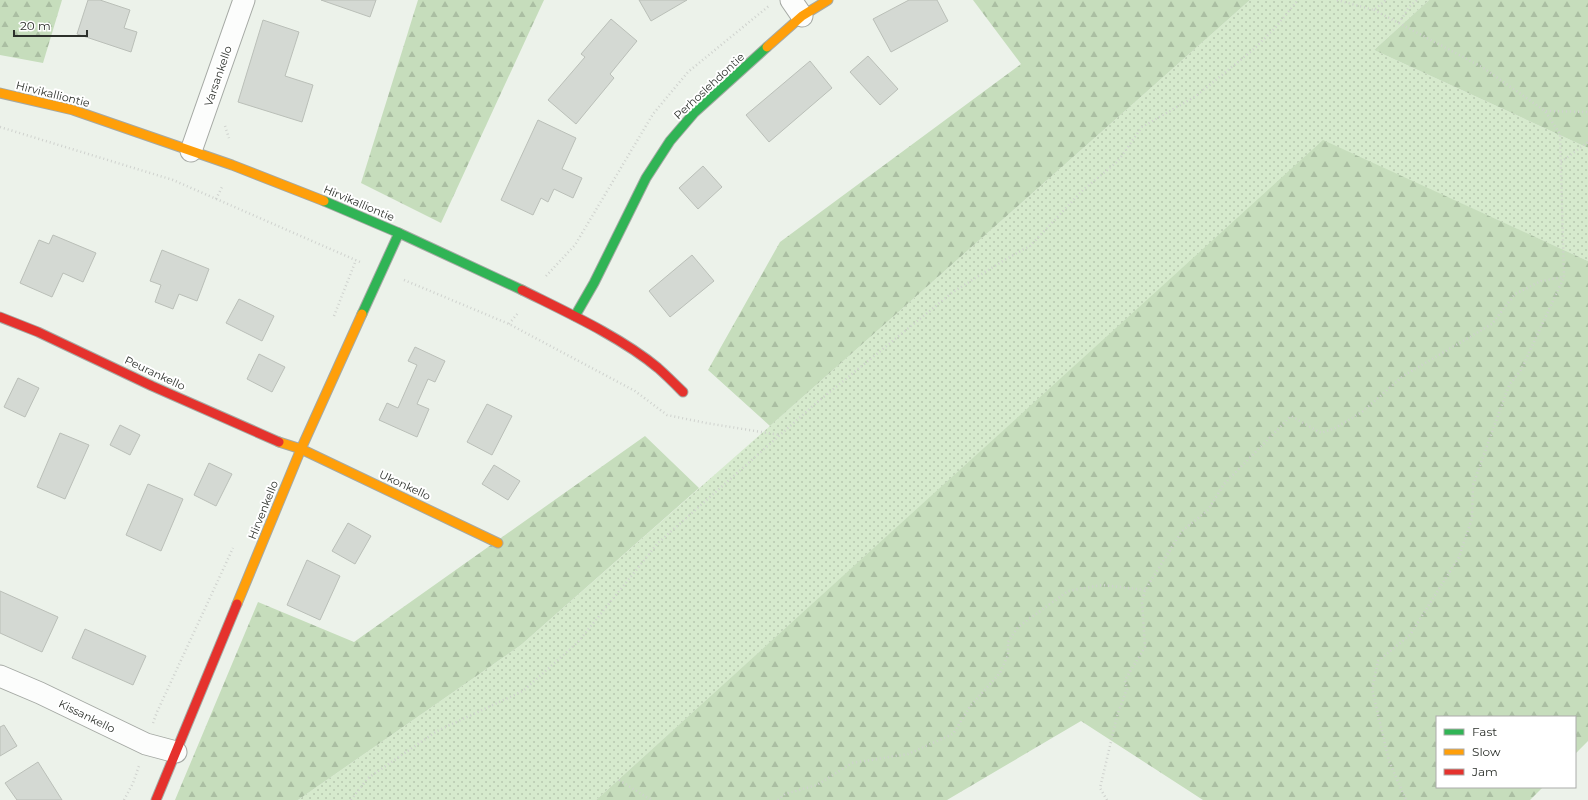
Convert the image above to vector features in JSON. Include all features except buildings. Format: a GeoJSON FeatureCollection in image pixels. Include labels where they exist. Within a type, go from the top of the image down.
{"type":"FeatureCollection","features":[{"type":"Feature","properties":{"kind":"street","name":"Varsankello"},"geometry":{"type":"LineString","coordinates":[[192,151],[244,0]]}},
{"type":"Feature","properties":{"kind":"street","name":"Perhoslehdontie"},"geometry":{"type":"LineString","coordinates":[[575,316],[598,277],[646,178],[670,141],[694,113],[797,8],[828,0]]}},
{"type":"Feature","properties":{"kind":"street","name":"Hirvikalliontie"},"geometry":{"type":"LineString","coordinates":[[0,94],[73,110],[192,151],[309,195],[399,233],[498,278],[575,316],[625,345],[658,368],[683,392]]}},
{"type":"Feature","properties":{"kind":"street","name":"Hirvenkello"},"geometry":{"type":"LineString","coordinates":[[156,800],[301,449],[399,233]]}},
{"type":"Feature","properties":{"kind":"street","name":"Peurankello"},"geometry":{"type":"LineString","coordinates":[[0,317],[38,332],[152,386],[282,443],[301,449]]}},
{"type":"Feature","properties":{"kind":"street","name":"Ukonkello"},"geometry":{"type":"LineString","coordinates":[[301,449],[498,543]]}},
{"type":"Feature","properties":{"kind":"street","name":"Kissankello"},"geometry":{"type":"LineString","coordinates":[[0,676],[40,693],[146,744],[176,752]]}},
{"type":"Feature","properties":{"kind":"path"},"geometry":{"type":"LineString","coordinates":[[351,800],[368,778],[437,731],[523,691],[578,642],[658,543],[816,404],[953,292],[1030,246],[1083,190],[1118,161],[1142,128],[1196,96],[1254,49],[1275,28],[1298,0]]}},
{"type":"Feature","properties":{"kind":"path"},"geometry":{"type":"LineString","coordinates":[[1337,0],[1374,10],[1482,67],[1545,111],[1560,134],[1564,277],[1521,370],[1509,385],[1473,485],[1472,518],[1459,557],[1410,634],[1378,661],[1372,689],[1389,761],[1406,800]]}},
{"type":"Feature","properties":{"kind":"path"},"geometry":{"type":"LineString","coordinates":[[1374,10],[1386,0]]}},
{"type":"Feature","properties":{"kind":"path"},"geometry":{"type":"LineString","coordinates":[[1399,23],[1408,7],[1417,0]]}},
{"type":"Feature","properties":{"kind":"path"},"geometry":{"type":"LineString","coordinates":[[1545,111],[1588,112]]}},
{"type":"Feature","properties":{"kind":"path"},"geometry":{"type":"LineString","coordinates":[[0,127],[173,180],[381,271],[509,324],[635,391],[667,415],[780,435]]}},
{"type":"Feature","properties":{"kind":"path"},"geometry":{"type":"LineString","coordinates":[[1561,162],[1588,142]]}},
{"type":"Feature","properties":{"kind":"path"},"geometry":{"type":"LineString","coordinates":[[1107,800],[1100,788],[1117,716],[1127,689],[1125,680],[1145,647],[1142,602],[1146,590],[1182,531],[1208,510],[1224,484],[1291,416],[1321,433],[1335,428],[1362,412],[1403,376],[1492,324],[1515,294],[1541,281],[1564,277]]}},
{"type":"Feature","properties":{"kind":"path"},"geometry":{"type":"LineString","coordinates":[[778,800],[785,794],[817,785],[852,763],[908,754],[953,734],[971,704],[1000,673],[1008,656],[1008,642],[1018,628],[1068,591],[1102,585],[1146,590]]}},
{"type":"Feature","properties":{"kind":"path"},"geometry":{"type":"LineString","coordinates":[[619,780],[651,800]]}},
{"type":"Feature","properties":{"kind":"green space"},"geometry":{"type":"Polygon","coordinates":[[[0,0],[62,0],[43,63],[0,55],[0,0]]]}},
{"type":"Feature","properties":{"kind":"green space"},"geometry":{"type":"Polygon","coordinates":[[[418,0],[544,0],[441,223],[361,183],[418,0]]]}},
{"type":"Feature","properties":{"kind":"green space"},"geometry":{"type":"Polygon","coordinates":[[[973,0],[1250,0],[770,426],[708,370],[780,242],[1021,64],[973,0]]]}},
{"type":"Feature","properties":{"kind":"green space"},"geometry":{"type":"Polygon","coordinates":[[[1250,0],[1429,0],[1374,50],[1588,148],[1588,261],[1323,141],[596,800],[298,800],[521,645],[1250,0]]]}},
{"type":"Feature","properties":{"kind":"green space"},"geometry":{"type":"Polygon","coordinates":[[[1429,0],[1588,0],[1588,148],[1374,50],[1429,0]]]}},
{"type":"Feature","properties":{"kind":"green space"},"geometry":{"type":"Polygon","coordinates":[[[1323,140],[1588,261],[1588,741],[1576,753],[1576,716],[1436,716],[1436,788],[1542,788],[1530,800],[1203,800],[1081,721],[947,800],[596,800],[1323,140]]]}},
{"type":"Feature","properties":{"kind":"green space"},"geometry":{"type":"Polygon","coordinates":[[[645,436],[699,488],[521,645],[298,800],[175,800],[258,602],[354,642],[645,436]]]}},
{"type":"Feature","properties":{"kind":"traffic: fast"},"geometry":{"type":"LineString","coordinates":[[575,316],[594,283],[646,178],[670,141],[694,113],[767,47]]}},
{"type":"Feature","properties":{"kind":"traffic: fast"},"geometry":{"type":"LineString","coordinates":[[324,201],[399,233],[522,290]]}},
{"type":"Feature","properties":{"kind":"traffic: fast"},"geometry":{"type":"LineString","coordinates":[[362,314],[399,233]]}},
{"type":"Feature","properties":{"kind":"traffic: slow"},"geometry":{"type":"LineString","coordinates":[[767,47],[802,16],[828,0]]}},
{"type":"Feature","properties":{"kind":"traffic: slow"},"geometry":{"type":"LineString","coordinates":[[0,93],[73,110],[232,165],[324,201]]}},
{"type":"Feature","properties":{"kind":"traffic: slow"},"geometry":{"type":"LineString","coordinates":[[237,604],[301,449],[362,314]]}},
{"type":"Feature","properties":{"kind":"traffic: slow"},"geometry":{"type":"LineString","coordinates":[[279,442],[301,449],[498,543]]}},
{"type":"Feature","properties":{"kind":"traffic: jam"},"geometry":{"type":"LineString","coordinates":[[522,290],[610,335],[658,368],[683,392]]}},
{"type":"Feature","properties":{"kind":"traffic: jam"},"geometry":{"type":"LineString","coordinates":[[0,317],[38,332],[152,386],[279,442]]}},
{"type":"Feature","properties":{"kind":"traffic: jam"},"geometry":{"type":"LineString","coordinates":[[156,800],[237,604]]}}]}
